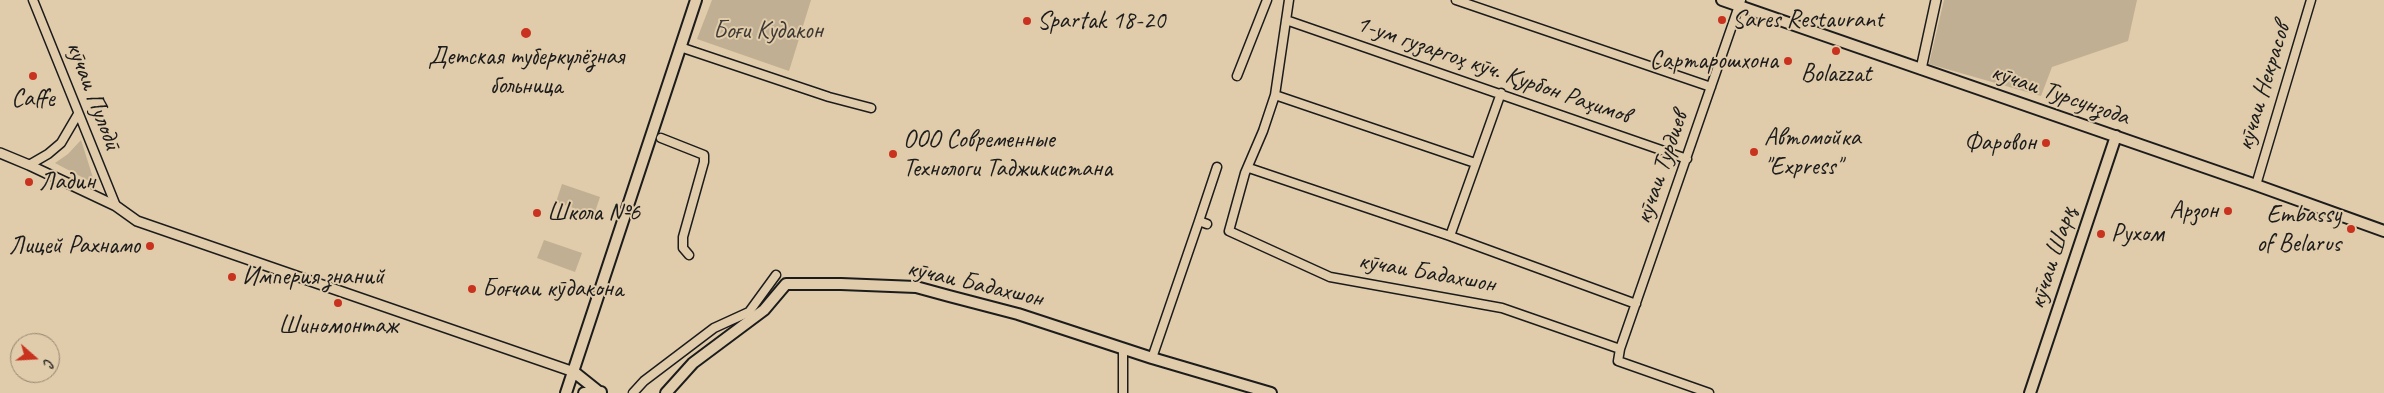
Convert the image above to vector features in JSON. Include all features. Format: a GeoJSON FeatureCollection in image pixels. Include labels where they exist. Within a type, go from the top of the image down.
{"type":"FeatureCollection","features":[{"type":"Feature","properties":{"kind":"main road"},"geometry":{"type":"LineString","coordinates":[[566,393],[696,0]]}},
{"type":"Feature","properties":{"kind":"main road","name":"кӯчаи Турсунзода"},"geometry":{"type":"LineString","coordinates":[[1722,0],[1740,3],[1921,69],[2384,231]]}},
{"type":"Feature","properties":{"kind":"main road","name":"кӯчаи Шарқ"},"geometry":{"type":"LineString","coordinates":[[2030,393],[2116,136]]}},
{"type":"Feature","properties":{"kind":"main road","name":"кӯчаи Бадахшон"},"geometry":{"type":"LineString","coordinates":[[667,390],[693,363],[764,310],[786,284],[916,288],[1018,314],[1152,358],[1271,393]]}},
{"type":"Feature","properties":{"kind":"main road"},"geometry":{"type":"LineString","coordinates":[[574,372],[602,392]]}},
{"type":"Feature","properties":{"kind":"main road"},"geometry":{"type":"LineString","coordinates":[[584,393],[602,392]]}},
{"type":"Feature","properties":{"kind":"street","name":"кӯчаи Пулодӣ"},"geometry":{"type":"LineString","coordinates":[[33,0],[55,50],[78,114],[116,206]]}},
{"type":"Feature","properties":{"kind":"street"},"geometry":{"type":"LineString","coordinates":[[1237,76],[1267,0]]}},
{"type":"Feature","properties":{"kind":"street"},"geometry":{"type":"LineString","coordinates":[[1289,0],[1275,95],[1249,168],[1450,236],[1636,304]]}},
{"type":"Feature","properties":{"kind":"street"},"geometry":{"type":"LineString","coordinates":[[1456,0],[1711,87]]}},
{"type":"Feature","properties":{"kind":"street"},"geometry":{"type":"LineString","coordinates":[[1921,69],[1936,0]]}},
{"type":"Feature","properties":{"kind":"street","name":"кӯчаи Некрасов"},"geometry":{"type":"LineString","coordinates":[[2256,185],[2311,0]]}},
{"type":"Feature","properties":{"kind":"street","name":"кӯчаи Турдиев"},"geometry":{"type":"LineString","coordinates":[[1620,349],[1740,3]]}},
{"type":"Feature","properties":{"kind":"street","name":"1-ум гузаргоҳ кӯч. Қурбон Раҳимов"},"geometry":{"type":"LineString","coordinates":[[1286,20],[1687,159]]}},
{"type":"Feature","properties":{"kind":"street"},"geometry":{"type":"LineString","coordinates":[[680,48],[829,97],[871,108]]}},
{"type":"Feature","properties":{"kind":"street"},"geometry":{"type":"LineString","coordinates":[[1450,236],[1500,93]]}},
{"type":"Feature","properties":{"kind":"street"},"geometry":{"type":"LineString","coordinates":[[1275,95],[1475,164]]}},
{"type":"Feature","properties":{"kind":"street"},"geometry":{"type":"LineString","coordinates":[[30,164],[48,154],[61,143],[78,114]]}},
{"type":"Feature","properties":{"kind":"street"},"geometry":{"type":"LineString","coordinates":[[661,138],[704,156],[704,162],[683,237],[684,248],[689,255]]}},
{"type":"Feature","properties":{"kind":"street"},"geometry":{"type":"LineString","coordinates":[[0,153],[30,164],[116,206],[137,221],[574,372]]}},
{"type":"Feature","properties":{"kind":"street"},"geometry":{"type":"LineString","coordinates":[[1152,358],[1203,222],[1217,167]]}},
{"type":"Feature","properties":{"kind":"street","name":"кӯчаи Бадахшон"},"geometry":{"type":"LineString","coordinates":[[1249,168],[1242,184],[1229,231],[1330,277],[1502,308],[1620,349]]}},
{"type":"Feature","properties":{"kind":"street"},"geometry":{"type":"LineString","coordinates":[[633,393],[644,381],[714,328],[749,312],[776,275]]}},
{"type":"Feature","properties":{"kind":"street"},"geometry":{"type":"LineString","coordinates":[[1123,348],[1123,393]]}},
{"type":"Feature","properties":{"kind":"street"},"geometry":{"type":"LineString","coordinates":[[1620,349],[1618,361],[1709,393]]}},
{"type":"Feature","properties":{"kind":"green space","name":"Боғи Кудакон"},"geometry":{"type":"Polygon","coordinates":[[[712,0],[811,0],[789,71],[697,39],[712,0]]]}},
{"type":"Feature","properties":{"kind":"green space"},"geometry":{"type":"Polygon","coordinates":[[[1944,0],[2137,0],[2128,41],[2052,67],[2041,96],[1929,64],[1944,0]]]}},
{"type":"Feature","properties":{"kind":"green space"},"geometry":{"type":"Polygon","coordinates":[[[81,140],[95,184],[55,163],[68,154],[81,140]]]}},
{"type":"Feature","properties":{"kind":"green space"},"geometry":{"type":"Polygon","coordinates":[[[562,184],[600,197],[594,215],[556,202],[562,184]]]}},
{"type":"Feature","properties":{"kind":"green space"},"geometry":{"type":"Polygon","coordinates":[[[544,240],[582,253],[575,272],[537,258],[544,240]]]}},
{"type":"Feature","properties":{"kind":"place","name":"Sares Restaurant"},"geometry":{"type":"Point","coordinates":[1722,20]}},
{"type":"Feature","properties":{"kind":"place","name":"Spartak 18-20"},"geometry":{"type":"Point","coordinates":[1027,21]}},
{"type":"Feature","properties":{"kind":"place","name":"Детская туберкулёзная больница"},"geometry":{"type":"Point","coordinates":[526,33]}},
{"type":"Feature","properties":{"kind":"place","name":"Bolazzat"},"geometry":{"type":"Point","coordinates":[1836,51]}},
{"type":"Feature","properties":{"kind":"place","name":"Сартарошхона"},"geometry":{"type":"Point","coordinates":[1788,61]}},
{"type":"Feature","properties":{"kind":"place","name":"Caffe"},"geometry":{"type":"Point","coordinates":[33,76]}},
{"type":"Feature","properties":{"kind":"place","name":"Фаровон"},"geometry":{"type":"Point","coordinates":[2046,143]}},
{"type":"Feature","properties":{"kind":"place","name":"Автомойка \"Express\""},"geometry":{"type":"Point","coordinates":[1754,152]}},
{"type":"Feature","properties":{"kind":"place","name":"ООО Современные Технологи Таджикистана"},"geometry":{"type":"Point","coordinates":[893,154]}},
{"type":"Feature","properties":{"kind":"place","name":"Ладин"},"geometry":{"type":"Point","coordinates":[29,182]}},
{"type":"Feature","properties":{"kind":"place","name":"Арзон"},"geometry":{"type":"Point","coordinates":[2228,211]}},
{"type":"Feature","properties":{"kind":"place","name":"Школа №6"},"geometry":{"type":"Point","coordinates":[537,213]}},
{"type":"Feature","properties":{"kind":"place","name":"Embassy of Belarus"},"geometry":{"type":"Point","coordinates":[2351,229]}},
{"type":"Feature","properties":{"kind":"place","name":"Рухом"},"geometry":{"type":"Point","coordinates":[2101,234]}},
{"type":"Feature","properties":{"kind":"place","name":"Лицей Рахнамо"},"geometry":{"type":"Point","coordinates":[150,246]}},
{"type":"Feature","properties":{"kind":"place","name":"Империя знаний"},"geometry":{"type":"Point","coordinates":[232,277]}},
{"type":"Feature","properties":{"kind":"place","name":"Боғчаи кӯдакона"},"geometry":{"type":"Point","coordinates":[472,289]}},
{"type":"Feature","properties":{"kind":"place","name":"Шиномонтаж"},"geometry":{"type":"Point","coordinates":[338,303]}}]}
